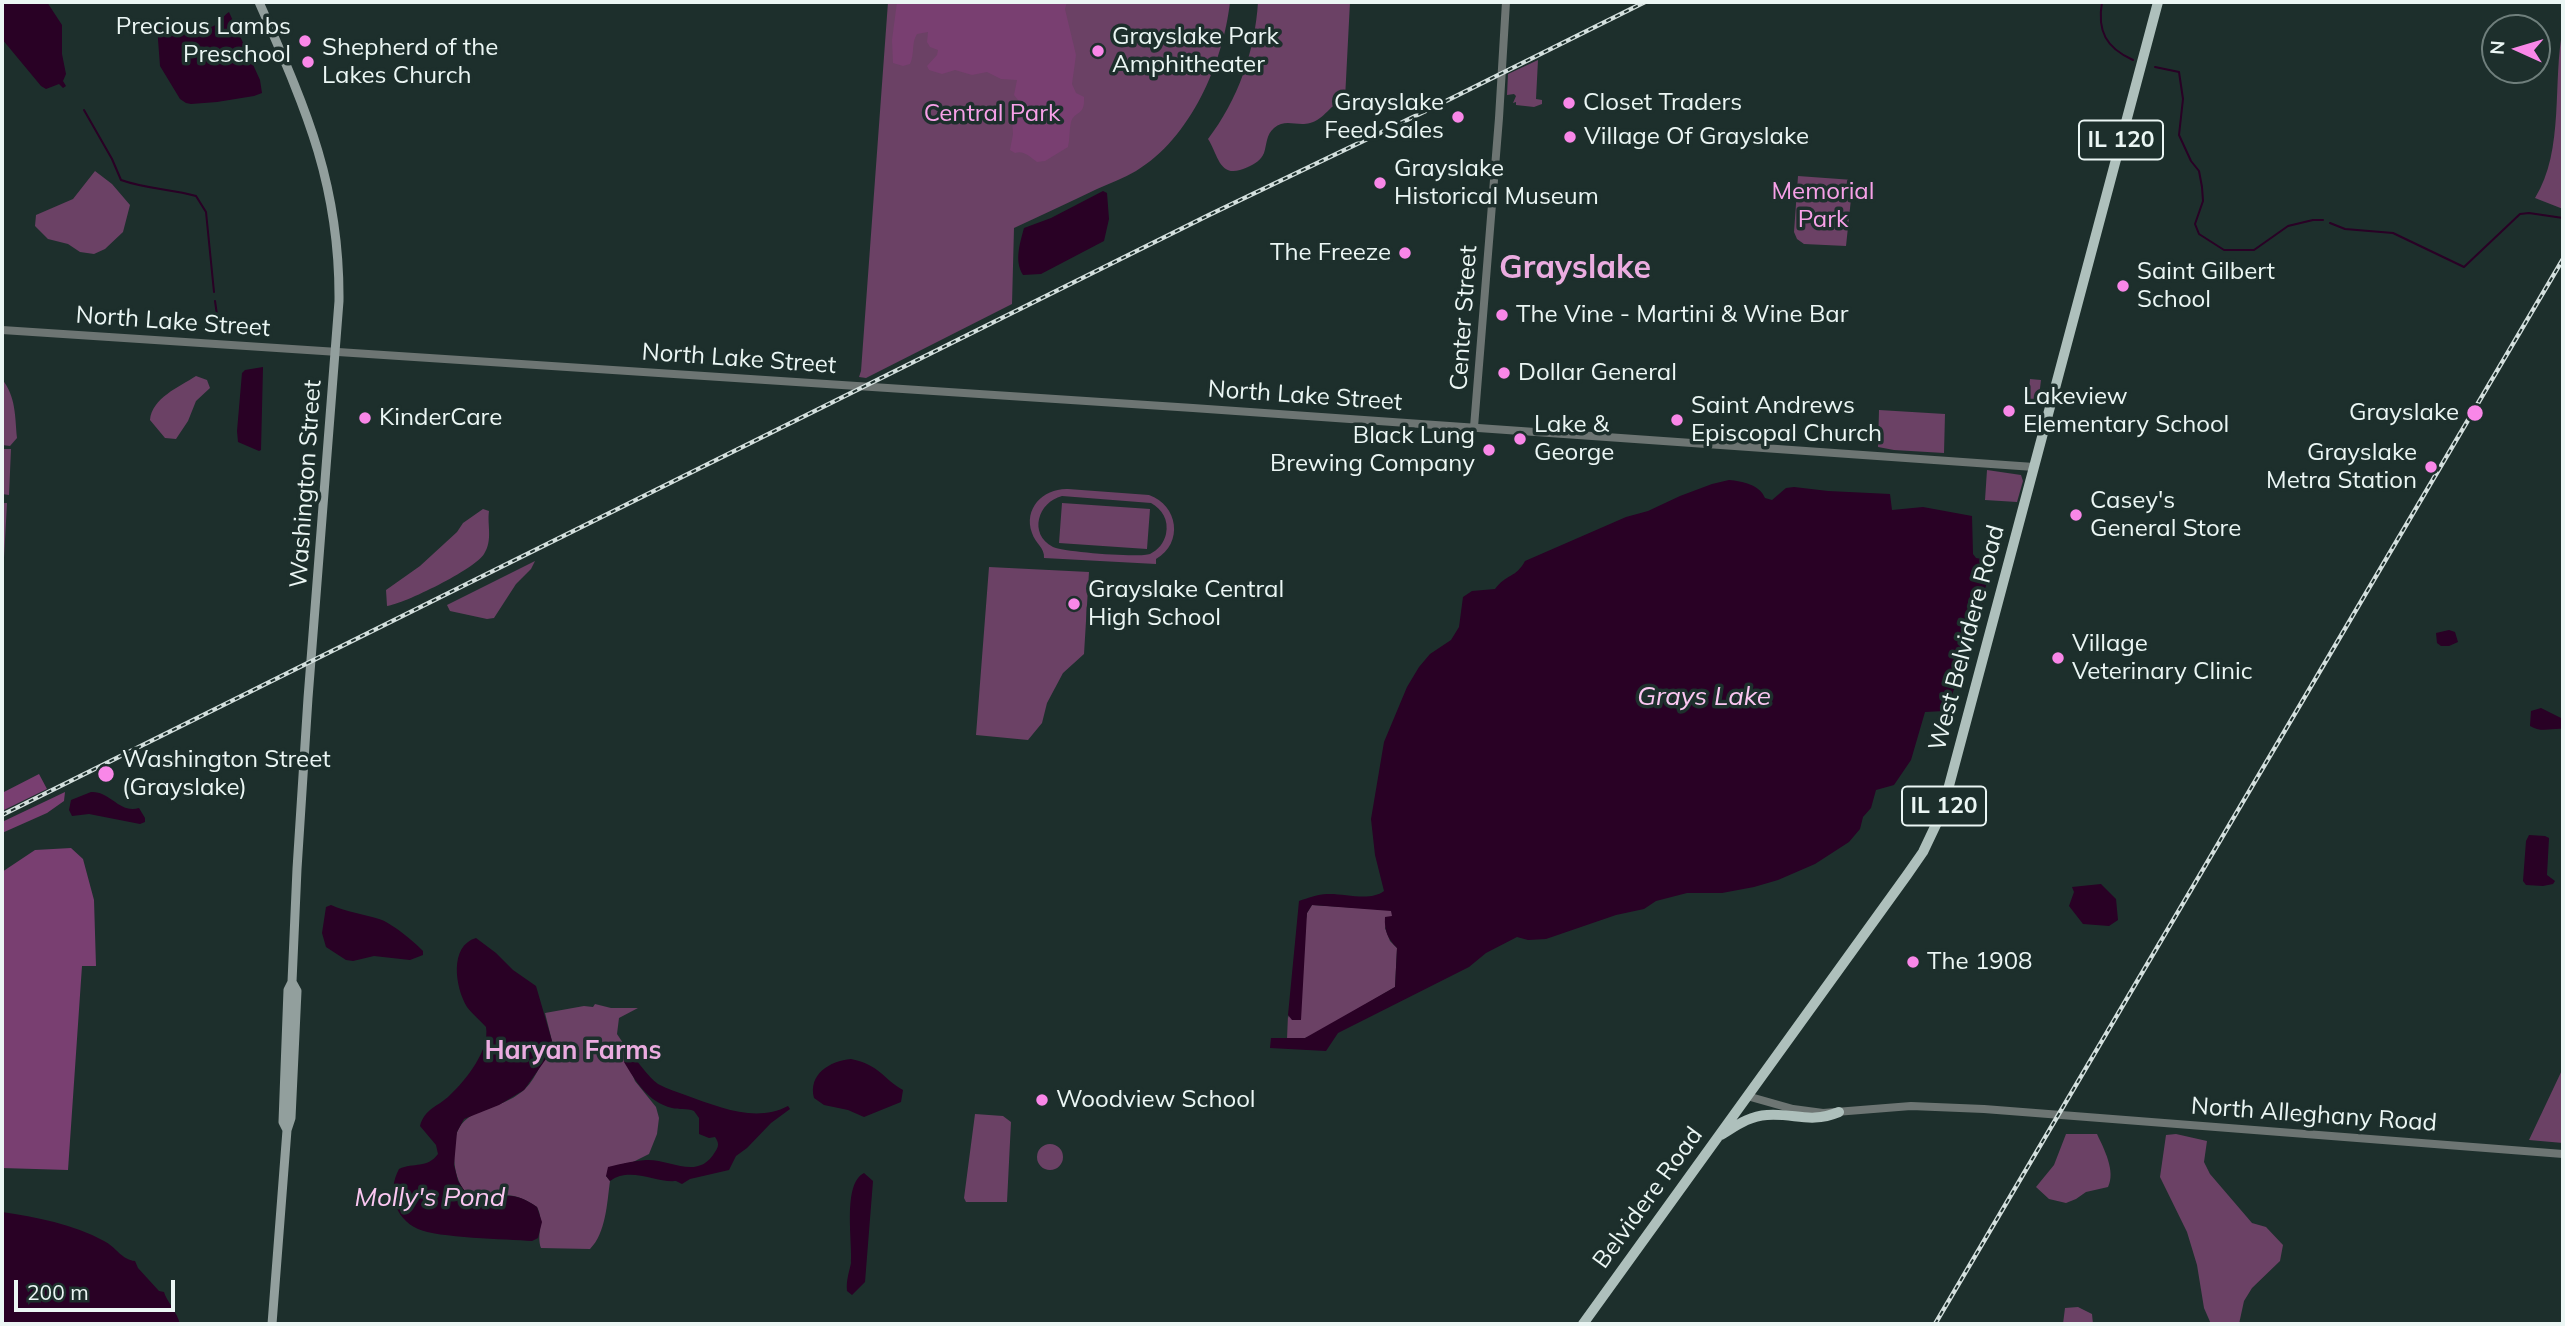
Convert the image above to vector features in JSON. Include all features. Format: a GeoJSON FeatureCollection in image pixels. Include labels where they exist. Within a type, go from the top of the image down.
{"type":"FeatureCollection","features":[{"type":"Feature","properties":{"kind":"main road","name":"Washington Street"},"geometry":{"type":"LineString","coordinates":[[259,2],[307,113],[330,192],[338,239],[339,270],[305,739],[292,982],[288,990],[283,1122],[286,1130],[272,1324]]}},
{"type":"Feature","properties":{"kind":"main road","name":"IL 120"},"geometry":{"type":"LineString","coordinates":[[2034,467],[2158,2]]}},
{"type":"Feature","properties":{"kind":"main road","name":"West Belvidere Road"},"geometry":{"type":"LineString","coordinates":[[1747,1096],[1907,875],[1932,834],[1942,812],[2034,467]]}},
{"type":"Feature","properties":{"kind":"main road","name":"Belvidere Road"},"geometry":{"type":"LineString","coordinates":[[1583,1324],[1747,1096]]}},
{"type":"Feature","properties":{"kind":"main road"},"geometry":{"type":"LineString","coordinates":[[1716,1139],[1742,1122],[1757,1116],[1813,1119],[1839,1112]]}},
{"type":"Feature","properties":{"kind":"street","name":"Center Street"},"geometry":{"type":"LineString","coordinates":[[1474,427],[1506,2]]}},
{"type":"Feature","properties":{"kind":"street","name":"North Lake Street"},"geometry":{"type":"LineString","coordinates":[[2,330],[1474,427],[2034,467]]}},
{"type":"Feature","properties":{"kind":"street","name":"North Alleghany Road"},"geometry":{"type":"LineString","coordinates":[[1747,1096],[1793,1109],[1839,1112],[1929,1106],[2563,1154]]}},
{"type":"Feature","properties":{"kind":"green space","name":"Central Park"},"geometry":{"type":"Polygon","coordinates":[[[888,2],[1230,2],[1212,74],[1188,119],[1156,157],[1136,171],[1014,228],[1012,304],[866,378],[859,377],[888,2]]]}},
{"type":"Feature","properties":{"kind":"green space"},"geometry":{"type":"Polygon","coordinates":[[[1258,2],[1350,2],[1345,99],[1315,121],[1278,125],[1269,134],[1264,153],[1259,160],[1238,171],[1231,171],[1221,165],[1208,139],[1228,108],[1243,74],[1253,39],[1258,2]]]}},
{"type":"Feature","properties":{"kind":"green space"},"geometry":{"type":"Polygon","coordinates":[[[2563,28],[2563,209],[2535,198],[2544,179],[2554,137],[2563,28]]]}},
{"type":"Feature","properties":{"kind":"green space"},"geometry":{"type":"Polygon","coordinates":[[[1538,60],[1536,99],[1542,100],[1542,104],[1534,107],[1516,105],[1516,102],[1513,103],[1516,96],[1507,95],[1508,74],[1538,60]]]}},
{"type":"Feature","properties":{"kind":"green space"},"geometry":{"type":"Polygon","coordinates":[[[95,171],[112,184],[130,205],[123,232],[105,249],[94,254],[80,252],[68,244],[48,239],[35,226],[36,215],[73,199],[95,171]]]}},
{"type":"Feature","properties":{"kind":"green space","name":"Memorial Park"},"geometry":{"type":"Polygon","coordinates":[[[1798,176],[1853,180],[1846,246],[1804,244],[1797,239],[1794,232],[1798,176]]]}},
{"type":"Feature","properties":{"kind":"green space"},"geometry":{"type":"Polygon","coordinates":[[[196,376],[207,380],[210,388],[196,401],[188,421],[176,439],[165,438],[150,420],[152,412],[167,394],[196,376]]]}},
{"type":"Feature","properties":{"kind":"green space"},"geometry":{"type":"Polygon","coordinates":[[[2,379],[10,393],[15,414],[17,438],[10,446],[2,445],[2,379]]]}},
{"type":"Feature","properties":{"kind":"green space"},"geometry":{"type":"Polygon","coordinates":[[[2030,379],[2041,380],[2038,405],[2028,404],[2030,379]]]}},
{"type":"Feature","properties":{"kind":"green space"},"geometry":{"type":"Polygon","coordinates":[[[1879,410],[1945,414],[1944,453],[1878,447],[1879,410]]]}},
{"type":"Feature","properties":{"kind":"green space"},"geometry":{"type":"Polygon","coordinates":[[[2,449],[11,449],[9,495],[2,494],[2,449]]]}},
{"type":"Feature","properties":{"kind":"green space"},"geometry":{"type":"Polygon","coordinates":[[[1987,470],[2021,475],[2023,481],[2017,502],[1985,500],[1987,470]]]}},
{"type":"Feature","properties":{"kind":"green space"},"geometry":{"type":"Polygon","coordinates":[[[1059,490],[1149,495],[1159,500],[1171,515],[1174,534],[1171,544],[1156,559],[1156,564],[1044,558],[1043,551],[1032,533],[1030,515],[1038,501],[1059,490]],[[1062,496],[1054,499],[1042,511],[1039,519],[1040,534],[1053,547],[1060,549],[1117,555],[1150,554],[1162,543],[1167,529],[1164,516],[1151,503],[1062,496]]]}},
{"type":"Feature","properties":{"kind":"green space"},"geometry":{"type":"Polygon","coordinates":[[[2,503],[7,503],[3,576],[2,576],[2,503]]]}},
{"type":"Feature","properties":{"kind":"green space"},"geometry":{"type":"Polygon","coordinates":[[[1062,503],[1150,509],[1147,549],[1059,543],[1062,503]]]}},
{"type":"Feature","properties":{"kind":"green space"},"geometry":{"type":"Polygon","coordinates":[[[483,509],[489,511],[489,538],[484,554],[467,568],[438,585],[387,606],[386,590],[420,566],[457,532],[463,523],[483,509]]]}},
{"type":"Feature","properties":{"kind":"green space"},"geometry":{"type":"Polygon","coordinates":[[[535,561],[494,618],[450,611],[447,605],[535,561]]]}},
{"type":"Feature","properties":{"kind":"green space"},"geometry":{"type":"Polygon","coordinates":[[[989,567],[1089,572],[1084,654],[1063,673],[1047,703],[1042,723],[1028,740],[976,735],[989,567]]]}},
{"type":"Feature","properties":{"kind":"green space"},"geometry":{"type":"Polygon","coordinates":[[[1312,905],[1391,910],[1393,914],[1385,928],[1390,941],[1397,948],[1395,987],[1315,1034],[1305,1038],[1287,1039],[1288,1015],[1289,1018],[1307,913],[1312,905]]]}},
{"type":"Feature","properties":{"kind":"green space"},"geometry":{"type":"Polygon","coordinates":[[[595,1004],[611,1008],[638,1008],[619,1018],[617,1034],[629,1052],[625,1057],[635,1081],[656,1107],[659,1118],[657,1134],[649,1154],[619,1165],[606,1176],[610,1181],[605,1217],[599,1235],[590,1249],[541,1248],[537,1207],[514,1196],[478,1197],[463,1189],[455,1167],[456,1137],[461,1125],[469,1117],[514,1097],[525,1089],[537,1073],[552,1041],[545,1013],[584,1006],[593,1007],[595,1004]]]}},
{"type":"Feature","properties":{"kind":"green space"},"geometry":{"type":"Polygon","coordinates":[[[2563,1068],[2563,1143],[2529,1140],[2563,1068]]]}},
{"type":"Feature","properties":{"kind":"green space"},"geometry":{"type":"Polygon","coordinates":[[[975,1114],[1003,1116],[1011,1122],[1007,1202],[966,1202],[964,1198],[975,1114]]]}},
{"type":"Feature","properties":{"kind":"green space"},"geometry":{"type":"Polygon","coordinates":[[[2066,1134],[2097,1134],[2111,1174],[2108,1187],[2086,1192],[2066,1203],[2049,1199],[2036,1187],[2054,1165],[2066,1134]]]}},
{"type":"Feature","properties":{"kind":"green space"},"geometry":{"type":"Polygon","coordinates":[[[2176,1134],[2207,1141],[2204,1162],[2210,1174],[2252,1223],[2266,1227],[2283,1245],[2280,1261],[2252,1288],[2244,1301],[2239,1324],[2211,1324],[2204,1308],[2197,1265],[2187,1232],[2160,1177],[2166,1135],[2176,1134]]]}},
{"type":"Feature","properties":{"kind":"green space"},"geometry":{"type":"Polygon","coordinates":[[[1050,1144],[1059,1148],[1063,1157],[1059,1166],[1050,1170],[1041,1166],[1037,1157],[1041,1148],[1050,1144]]]}},
{"type":"Feature","properties":{"kind":"green space"},"geometry":{"type":"Polygon","coordinates":[[[2078,1307],[2092,1314],[2093,1324],[2063,1324],[2065,1308],[2078,1307]]]}},
{"type":"Feature","properties":{"kind":"shaded area"},"geometry":{"type":"Polygon","coordinates":[[[897,2],[1067,2],[1065,9],[1076,55],[1072,84],[1076,93],[1084,97],[1083,108],[1071,122],[1068,147],[1045,161],[1037,162],[1024,153],[1010,150],[1012,119],[1018,100],[1014,95],[1017,80],[1001,79],[987,72],[972,75],[955,70],[942,74],[929,70],[927,66],[938,50],[930,47],[927,42],[928,32],[917,34],[910,64],[903,66],[893,63],[892,40],[897,2]]]}},
{"type":"Feature","properties":{"kind":"shaded area"},"geometry":{"type":"Polygon","coordinates":[[[39,774],[47,789],[2,811],[2,793],[39,774]]]}},
{"type":"Feature","properties":{"kind":"shaded area"},"geometry":{"type":"Polygon","coordinates":[[[65,792],[64,801],[47,813],[2,833],[2,822],[65,792]]]}},
{"type":"Feature","properties":{"kind":"shaded area"},"geometry":{"type":"Polygon","coordinates":[[[71,848],[83,859],[94,900],[96,966],[82,966],[68,1170],[2,1168],[2,872],[35,850],[71,848]]]}},
{"type":"Feature","properties":{"kind":"water"},"geometry":{"type":"Polygon","coordinates":[[[2,2],[47,2],[62,25],[62,54],[66,74],[63,81],[66,86],[63,88],[59,84],[46,89],[41,86],[2,39],[2,2]]]}},
{"type":"Feature","properties":{"kind":"water"},"geometry":{"type":"Polygon","coordinates":[[[229,12],[260,80],[262,93],[217,102],[186,103],[180,99],[160,66],[157,26],[178,31],[202,30],[217,24],[229,12]]]}},
{"type":"Feature","properties":{"kind":"water"},"geometry":{"type":"Polygon","coordinates":[[[1103,191],[1107,193],[1109,219],[1104,241],[1041,274],[1023,275],[1018,258],[1024,228],[1051,218],[1103,191]]]}},
{"type":"Feature","properties":{"kind":"water"},"geometry":{"type":"Polygon","coordinates":[[[263,367],[259,451],[238,442],[237,431],[242,373],[263,367]]]}},
{"type":"Feature","properties":{"kind":"water","name":"Grays Lake"},"geometry":{"type":"Polygon","coordinates":[[[1729,480],[1750,484],[1765,498],[1772,500],[1786,488],[1794,487],[1890,494],[1892,510],[1923,507],[1972,516],[1973,554],[1976,558],[1993,561],[1988,572],[1981,618],[1947,708],[1944,711],[1925,712],[1911,760],[1894,785],[1876,790],[1871,808],[1863,817],[1860,829],[1849,842],[1815,864],[1778,880],[1722,893],[1687,893],[1546,939],[1528,940],[1517,937],[1486,953],[1469,967],[1338,1033],[1326,1051],[1270,1048],[1271,1038],[1305,1038],[1395,987],[1397,948],[1385,926],[1385,917],[1392,916],[1391,911],[1312,905],[1307,913],[1301,1020],[1292,1020],[1288,1015],[1299,901],[1324,894],[1364,897],[1384,891],[1375,855],[1371,819],[1384,742],[1407,687],[1419,667],[1430,654],[1451,640],[1459,627],[1463,597],[1472,591],[1495,589],[1525,561],[1626,517],[1729,480]]]}},
{"type":"Feature","properties":{"kind":"water"},"geometry":{"type":"Polygon","coordinates":[[[2449,630],[2455,632],[2458,642],[2441,646],[2437,643],[2436,633],[2449,630]]]}},
{"type":"Feature","properties":{"kind":"water"},"geometry":{"type":"Polygon","coordinates":[[[2541,708],[2563,719],[2563,729],[2542,730],[2530,726],[2531,711],[2541,708]]]}},
{"type":"Feature","properties":{"kind":"water"},"geometry":{"type":"Polygon","coordinates":[[[91,792],[104,795],[126,808],[139,808],[145,822],[140,824],[89,814],[72,816],[69,810],[71,800],[91,792]]]}},
{"type":"Feature","properties":{"kind":"water"},"geometry":{"type":"Polygon","coordinates":[[[2529,835],[2549,838],[2547,875],[2555,881],[2553,884],[2526,885],[2523,881],[2526,841],[2529,835]]]}},
{"type":"Feature","properties":{"kind":"water"},"geometry":{"type":"Polygon","coordinates":[[[2101,884],[2116,899],[2118,920],[2109,926],[2083,924],[2069,906],[2074,892],[2072,887],[2101,884]]]}},
{"type":"Feature","properties":{"kind":"water"},"geometry":{"type":"Polygon","coordinates":[[[331,905],[384,921],[414,943],[423,951],[423,955],[410,960],[374,956],[346,960],[326,947],[322,933],[326,907],[331,905]]]}},
{"type":"Feature","properties":{"kind":"water","name":"Molly's Pond"},"geometry":{"type":"Polygon","coordinates":[[[476,938],[536,986],[552,1041],[546,1059],[524,1090],[499,1105],[464,1119],[457,1132],[454,1165],[458,1181],[466,1193],[474,1198],[519,1197],[537,1207],[542,1222],[538,1238],[532,1241],[427,1232],[403,1218],[393,1195],[399,1169],[429,1162],[438,1154],[436,1145],[420,1126],[422,1120],[463,1081],[481,1055],[486,1027],[467,1007],[457,978],[458,958],[462,949],[467,942],[476,938]]]}},
{"type":"Feature","properties":{"kind":"water"},"geometry":{"type":"Polygon","coordinates":[[[629,1052],[658,1084],[700,1100],[738,1112],[763,1113],[788,1106],[790,1109],[736,1156],[729,1170],[690,1179],[682,1184],[634,1175],[610,1181],[606,1176],[608,1167],[646,1160],[692,1167],[708,1161],[718,1146],[715,1137],[699,1134],[699,1118],[694,1111],[664,1105],[643,1090],[624,1062],[629,1052]]]}},
{"type":"Feature","properties":{"kind":"water"},"geometry":{"type":"Polygon","coordinates":[[[851,1059],[875,1068],[903,1090],[901,1102],[864,1117],[848,1110],[824,1105],[814,1098],[814,1082],[822,1070],[851,1059]]]}},
{"type":"Feature","properties":{"kind":"water"},"geometry":{"type":"Polygon","coordinates":[[[864,1173],[873,1181],[865,1282],[852,1295],[847,1291],[851,1263],[851,1201],[857,1179],[864,1173]]]}},
{"type":"Feature","properties":{"kind":"water"},"geometry":{"type":"Polygon","coordinates":[[[2,1212],[67,1226],[108,1244],[126,1258],[135,1261],[159,1291],[164,1292],[180,1324],[2,1324],[2,1212]]]}},
{"type":"Feature","properties":{"kind":"waterway"},"geometry":{"type":"LineString","coordinates":[[2102,2],[2102,30],[2116,50],[2133,60]]}},
{"type":"Feature","properties":{"kind":"waterway"},"geometry":{"type":"LineString","coordinates":[[2155,67],[2179,72],[2183,99],[2179,135],[2191,161],[2199,171],[2202,187],[2203,201],[2195,224],[2199,234],[2224,250],[2254,250],[2288,226],[2323,220]]}},
{"type":"Feature","properties":{"kind":"waterway"},"geometry":{"type":"LineString","coordinates":[[84,110],[121,180],[196,196],[206,212],[214,292]]}},
{"type":"Feature","properties":{"kind":"waterway"},"geometry":{"type":"LineString","coordinates":[[2330,223],[2345,229],[2393,233],[2464,267],[2520,214],[2563,218]]}},
{"type":"Feature","properties":{"kind":"waterway"},"geometry":{"type":"LineString","coordinates":[[215,301],[218,322]]}},
{"type":"Feature","properties":{"kind":"railway"},"geometry":{"type":"LineString","coordinates":[[2,815],[1209,215],[1645,2]]}},
{"type":"Feature","properties":{"kind":"railway"},"geometry":{"type":"LineString","coordinates":[[1935,1324],[2563,259]]}},
{"type":"Feature","properties":{"kind":"place","name":"Precious Lambs Preschool"},"geometry":{"type":"Point","coordinates":[305,41]}},
{"type":"Feature","properties":{"kind":"place","name":"Grayslake Park Amphitheater"},"geometry":{"type":"Point","coordinates":[1098,51]}},
{"type":"Feature","properties":{"kind":"place","name":"Shepherd of the Lakes Church"},"geometry":{"type":"Point","coordinates":[308,62]}},
{"type":"Feature","properties":{"kind":"place","name":"Closet Traders"},"geometry":{"type":"Point","coordinates":[1569,103]}},
{"type":"Feature","properties":{"kind":"place","name":"Grayslake Feed Sales"},"geometry":{"type":"Point","coordinates":[1458,117]}},
{"type":"Feature","properties":{"kind":"place","name":"Village Of Grayslake"},"geometry":{"type":"Point","coordinates":[1570,137]}},
{"type":"Feature","properties":{"kind":"place","name":"Grayslake Historical Museum"},"geometry":{"type":"Point","coordinates":[1380,183]}},
{"type":"Feature","properties":{"kind":"place","name":"The Freeze"},"geometry":{"type":"Point","coordinates":[1405,253]}},
{"type":"Feature","properties":{"kind":"place","name":"Saint Gilbert School"},"geometry":{"type":"Point","coordinates":[2123,286]}},
{"type":"Feature","properties":{"kind":"place","name":"The Vine - Martini & Wine Bar"},"geometry":{"type":"Point","coordinates":[1502,315]}},
{"type":"Feature","properties":{"kind":"place","name":"Dollar General"},"geometry":{"type":"Point","coordinates":[1504,373]}},
{"type":"Feature","properties":{"kind":"place","name":"Lakeview Elementary School"},"geometry":{"type":"Point","coordinates":[2009,411]}},
{"type":"Feature","properties":{"kind":"place","name":"Grayslake"},"geometry":{"type":"Point","coordinates":[2475,413]}},
{"type":"Feature","properties":{"kind":"place","name":"KinderCare"},"geometry":{"type":"Point","coordinates":[365,418]}},
{"type":"Feature","properties":{"kind":"place","name":"Saint Andrews Episcopal Church"},"geometry":{"type":"Point","coordinates":[1677,420]}},
{"type":"Feature","properties":{"kind":"place","name":"Lake & George"},"geometry":{"type":"Point","coordinates":[1520,439]}},
{"type":"Feature","properties":{"kind":"place","name":"Black Lung Brewing Company"},"geometry":{"type":"Point","coordinates":[1489,450]}},
{"type":"Feature","properties":{"kind":"place","name":"Grayslake Metra Station"},"geometry":{"type":"Point","coordinates":[2431,467]}},
{"type":"Feature","properties":{"kind":"place","name":"Casey's General Store"},"geometry":{"type":"Point","coordinates":[2076,515]}},
{"type":"Feature","properties":{"kind":"place","name":"Grayslake Central High School"},"geometry":{"type":"Point","coordinates":[1074,604]}},
{"type":"Feature","properties":{"kind":"place","name":"Village Veterinary Clinic"},"geometry":{"type":"Point","coordinates":[2058,658]}},
{"type":"Feature","properties":{"kind":"place","name":"Washington Street (Grayslake)"},"geometry":{"type":"Point","coordinates":[106,774]}},
{"type":"Feature","properties":{"kind":"place","name":"The 1908"},"geometry":{"type":"Point","coordinates":[1913,962]}},
{"type":"Feature","properties":{"kind":"place","name":"Woodview School"},"geometry":{"type":"Point","coordinates":[1042,1100]}},
{"type":"Feature","properties":{"kind":"district","name":"Grayslake"},"geometry":{"type":"Point","coordinates":[1575,268]}},
{"type":"Feature","properties":{"kind":"district","name":"Haryan Farms"},"geometry":{"type":"Point","coordinates":[573,1051]}}]}
